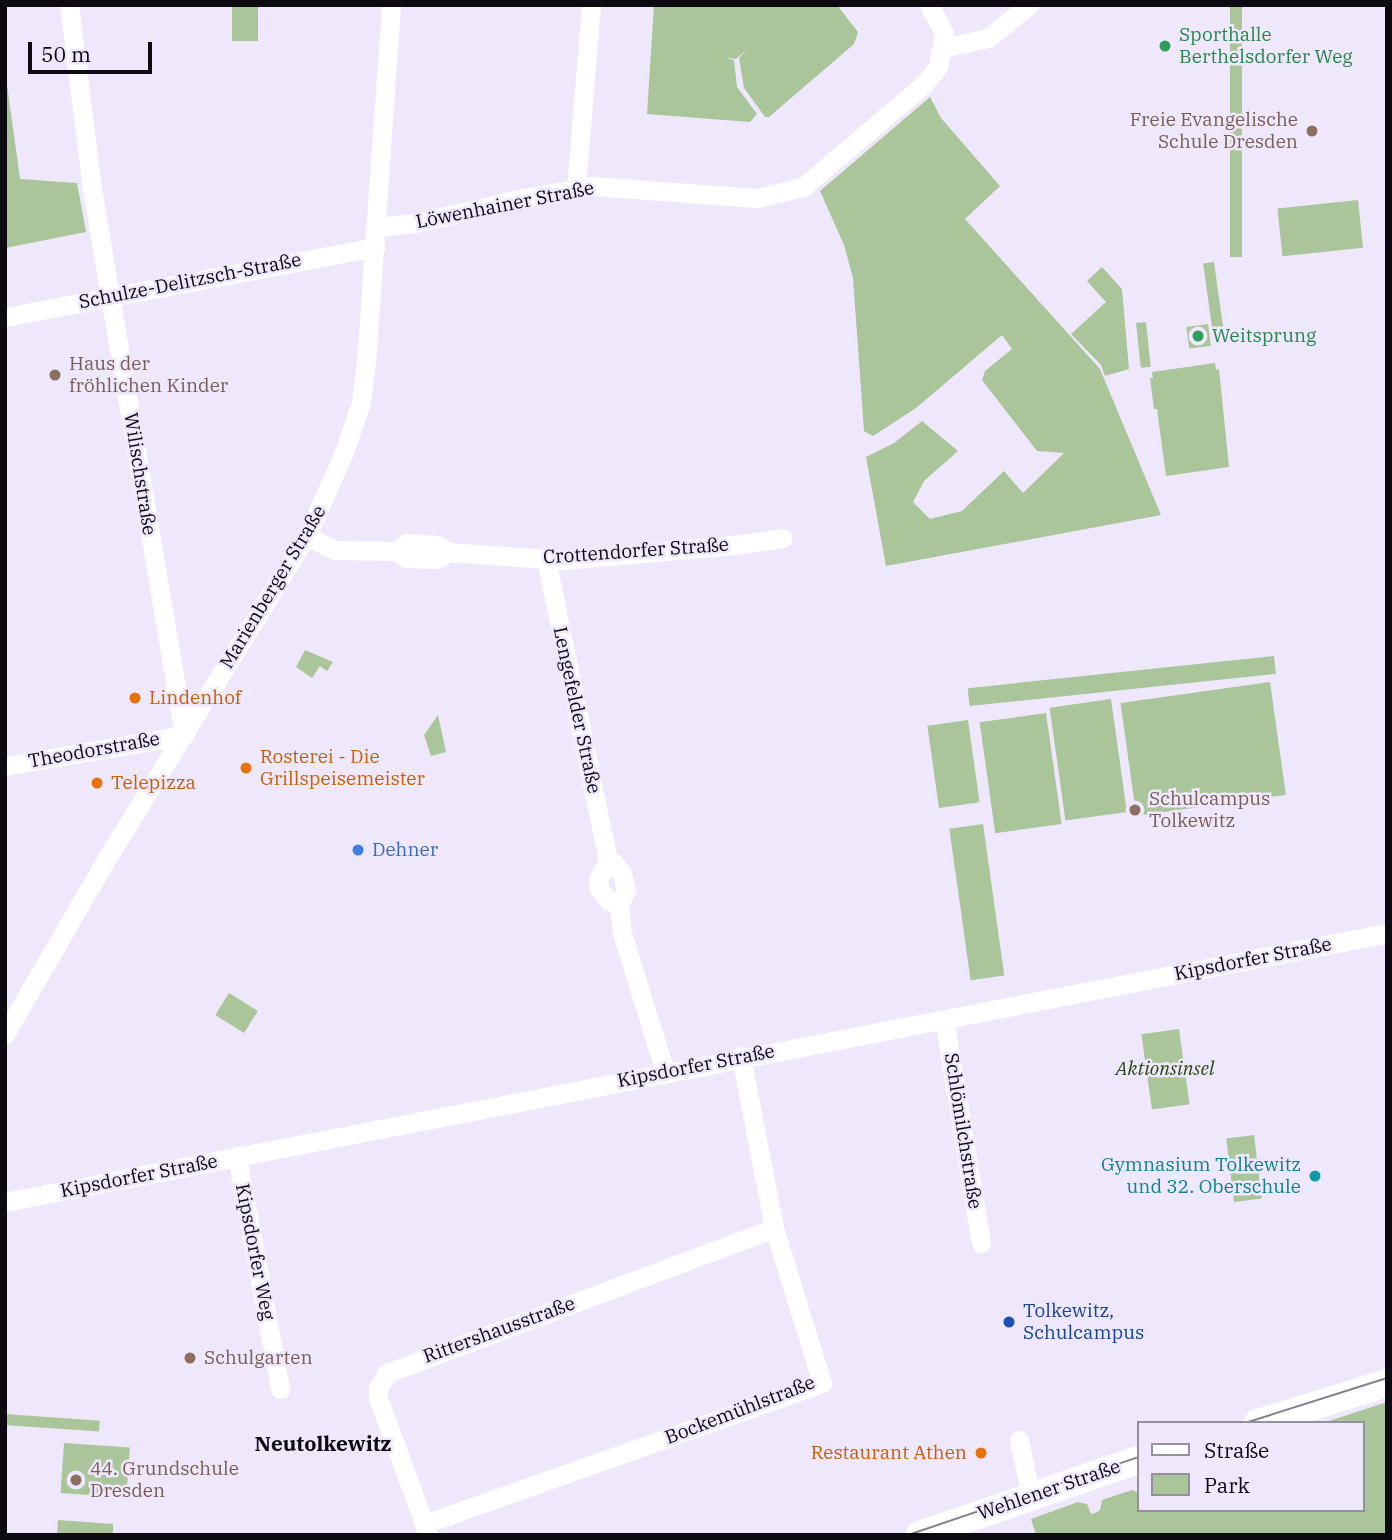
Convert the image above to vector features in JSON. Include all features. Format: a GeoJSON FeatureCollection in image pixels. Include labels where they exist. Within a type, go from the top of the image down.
{"type":"FeatureCollection","features":[{"type":"Feature","properties":{"kind":"main road"},"geometry":{"type":"LineString","coordinates":[[1264,1421],[1387,1383]]}},
{"type":"Feature","properties":{"kind":"main road","name":"Wehlener Straße"},"geometry":{"type":"LineString","coordinates":[[920,1535],[1136,1461]]}},
{"type":"Feature","properties":{"kind":"street","name":"Wilischstraße"},"geometry":{"type":"LineString","coordinates":[[69,5],[110,296],[184,735]]}},
{"type":"Feature","properties":{"kind":"street","name":"Marienberger Straße"},"geometry":{"type":"LineString","coordinates":[[5,1034],[107,858],[307,536],[333,483],[361,402],[376,237],[391,5]]}},
{"type":"Feature","properties":{"kind":"street"},"geometry":{"type":"LineString","coordinates":[[576,188],[591,5]]}},
{"type":"Feature","properties":{"kind":"street"},"geometry":{"type":"LineString","coordinates":[[929,5],[943,33],[943,48],[988,38],[1030,5]]}},
{"type":"Feature","properties":{"kind":"street","name":"Löwenhainer Straße"},"geometry":{"type":"LineString","coordinates":[[376,237],[415,223],[576,188],[618,186],[757,198],[803,187],[925,83],[938,67],[943,48]]}},
{"type":"Feature","properties":{"kind":"street","name":"Schulze-Delitzsch-Straße"},"geometry":{"type":"LineString","coordinates":[[5,317],[376,237]]}},
{"type":"Feature","properties":{"kind":"street","name":"Crottendorfer Straße"},"geometry":{"type":"LineString","coordinates":[[307,536],[334,550],[396,551],[405,558],[437,559],[448,552],[545,559],[662,552],[783,538]]}},
{"type":"Feature","properties":{"kind":"street","name":"Lengefelder Straße"},"geometry":{"type":"LineString","coordinates":[[545,559],[608,861],[598,880],[599,889],[608,900],[619,906],[622,933],[665,1072]]}},
{"type":"Feature","properties":{"kind":"street","name":"Theodorstraße"},"geometry":{"type":"LineString","coordinates":[[5,766],[184,735]]}},
{"type":"Feature","properties":{"kind":"street","name":"Kipsdorfer Straße"},"geometry":{"type":"LineString","coordinates":[[5,1202],[741,1056],[1387,933]]}},
{"type":"Feature","properties":{"kind":"street","name":"Schlömilchstraße"},"geometry":{"type":"LineString","coordinates":[[944,1019],[981,1243]]}},
{"type":"Feature","properties":{"kind":"street","name":"Bockemühlstraße"},"geometry":{"type":"LineString","coordinates":[[426,1529],[822,1383],[774,1228],[741,1056]]}},
{"type":"Feature","properties":{"kind":"street","name":"Kipsdorfer Weg"},"geometry":{"type":"LineString","coordinates":[[237,1156],[281,1389]]}},
{"type":"Feature","properties":{"kind":"street","name":"Rittershausstraße"},"geometry":{"type":"LineString","coordinates":[[426,1529],[378,1398],[377,1388],[387,1373],[774,1228]]}},
{"type":"Feature","properties":{"kind":"street"},"geometry":{"type":"LineString","coordinates":[[1019,1440],[1031,1496]]}},
{"type":"Feature","properties":{"kind":"green space"},"geometry":{"type":"Polygon","coordinates":[[[232,5],[258,5],[258,41],[232,41],[232,5]]]}},
{"type":"Feature","properties":{"kind":"green space"},"geometry":{"type":"Polygon","coordinates":[[[654,5],[837,5],[858,32],[854,44],[769,117],[765,117],[744,88],[739,58],[747,49],[736,59],[724,58],[734,60],[737,87],[757,114],[750,122],[647,114],[654,5]]]}},
{"type":"Feature","properties":{"kind":"green space"},"geometry":{"type":"Polygon","coordinates":[[[1230,5],[1242,5],[1242,257],[1230,257],[1230,5]]]}},
{"type":"Feature","properties":{"kind":"green space"},"geometry":{"type":"Polygon","coordinates":[[[5,70],[20,179],[77,183],[86,232],[5,248],[5,70]]]}},
{"type":"Feature","properties":{"kind":"green space"},"geometry":{"type":"Polygon","coordinates":[[[930,97],[941,118],[1000,186],[965,219],[1100,369],[1161,515],[886,566],[866,457],[894,443],[922,421],[958,451],[924,481],[913,502],[930,519],[962,511],[1004,471],[1023,493],[1064,453],[1037,451],[982,380],[985,371],[1012,349],[1002,335],[916,408],[873,436],[864,431],[853,278],[844,245],[820,191],[930,97]]]}},
{"type":"Feature","properties":{"kind":"green space"},"geometry":{"type":"Polygon","coordinates":[[[1358,200],[1363,248],[1282,256],[1277,208],[1358,200]]]}},
{"type":"Feature","properties":{"kind":"green space"},"geometry":{"type":"Polygon","coordinates":[[[1214,262],[1225,339],[1214,341],[1203,264],[1214,262]]]}},
{"type":"Feature","properties":{"kind":"green space"},"geometry":{"type":"Polygon","coordinates":[[[1102,267],[1122,289],[1129,369],[1105,376],[1101,365],[1071,334],[1106,302],[1087,281],[1102,267]]]}},
{"type":"Feature","properties":{"kind":"green space"},"geometry":{"type":"Polygon","coordinates":[[[1146,322],[1151,367],[1141,368],[1136,323],[1146,322]]]}},
{"type":"Feature","properties":{"kind":"green space","name":"Weitsprung"},"geometry":{"type":"Polygon","coordinates":[[[1208,324],[1211,346],[1189,349],[1186,327],[1208,324]]]}},
{"type":"Feature","properties":{"kind":"green space"},"geometry":{"type":"Polygon","coordinates":[[[1215,363],[1216,370],[1219,369],[1229,467],[1166,476],[1157,409],[1154,409],[1150,378],[1153,378],[1152,372],[1215,363]]]}},
{"type":"Feature","properties":{"kind":"green space"},"geometry":{"type":"Polygon","coordinates":[[[305,650],[333,662],[327,671],[320,666],[312,678],[296,667],[305,650]]]}},
{"type":"Feature","properties":{"kind":"green space"},"geometry":{"type":"Polygon","coordinates":[[[1274,656],[1276,674],[970,706],[968,688],[1274,656]]]}},
{"type":"Feature","properties":{"kind":"green space"},"geometry":{"type":"Polygon","coordinates":[[[1270,682],[1286,795],[1136,816],[1120,703],[1270,682]]]}},
{"type":"Feature","properties":{"kind":"green space"},"geometry":{"type":"Polygon","coordinates":[[[1111,699],[1127,812],[1065,821],[1050,708],[1111,699]]]}},
{"type":"Feature","properties":{"kind":"green space"},"geometry":{"type":"Polygon","coordinates":[[[1046,713],[1062,824],[995,833],[980,722],[1046,713]]]}},
{"type":"Feature","properties":{"kind":"green space"},"geometry":{"type":"Polygon","coordinates":[[[438,715],[446,752],[431,756],[424,735],[438,715]]]}},
{"type":"Feature","properties":{"kind":"green space"},"geometry":{"type":"Polygon","coordinates":[[[968,720],[980,802],[939,808],[927,726],[968,720]]]}},
{"type":"Feature","properties":{"kind":"green space"},"geometry":{"type":"Polygon","coordinates":[[[983,824],[1004,976],[971,980],[949,829],[983,824]]]}},
{"type":"Feature","properties":{"kind":"green space"},"geometry":{"type":"Polygon","coordinates":[[[229,993],[258,1011],[244,1033],[215,1015],[229,993]]]}},
{"type":"Feature","properties":{"kind":"green space","name":"Aktionsinsel"},"geometry":{"type":"Polygon","coordinates":[[[1179,1029],[1190,1104],[1152,1110],[1141,1034],[1179,1029]]]}},
{"type":"Feature","properties":{"kind":"green space"},"geometry":{"type":"Polygon","coordinates":[[[1254,1135],[1262,1199],[1234,1202],[1226,1138],[1254,1135]]]}},
{"type":"Feature","properties":{"kind":"green space"},"geometry":{"type":"Polygon","coordinates":[[[1387,1402],[1387,1535],[1036,1535],[1031,1519],[1078,1502],[1087,1504],[1091,1514],[1095,1513],[1100,1510],[1102,1500],[1132,1490],[1136,1492],[1136,1512],[1364,1512],[1364,1421],[1329,1421],[1387,1402]]]}},
{"type":"Feature","properties":{"kind":"green space"},"geometry":{"type":"Polygon","coordinates":[[[5,1414],[100,1421],[99,1432],[5,1425],[5,1414]]]}},
{"type":"Feature","properties":{"kind":"green space"},"geometry":{"type":"Polygon","coordinates":[[[64,1443],[130,1448],[126,1497],[61,1493],[64,1443]]]}},
{"type":"Feature","properties":{"kind":"green space"},"geometry":{"type":"Polygon","coordinates":[[[58,1520],[113,1524],[113,1535],[57,1535],[58,1520]]]}},
{"type":"Feature","properties":{"kind":"tram line"},"geometry":{"type":"LineString","coordinates":[[1251,1421],[1387,1378]]}},
{"type":"Feature","properties":{"kind":"tram line"},"geometry":{"type":"LineString","coordinates":[[908,1535],[1136,1458]]}},
{"type":"Feature","properties":{"kind":"place","name":"Sporthalle Berthelsdorfer Weg"},"geometry":{"type":"Point","coordinates":[1165,46]}},
{"type":"Feature","properties":{"kind":"place","name":"Freie Evangelische Schule Dresden"},"geometry":{"type":"Point","coordinates":[1312,131]}},
{"type":"Feature","properties":{"kind":"place","name":"Weitsprung"},"geometry":{"type":"Point","coordinates":[1198,336]}},
{"type":"Feature","properties":{"kind":"place","name":"Haus der fröhlichen Kinder"},"geometry":{"type":"Point","coordinates":[55,375]}},
{"type":"Feature","properties":{"kind":"place","name":"Lindenhof"},"geometry":{"type":"Point","coordinates":[135,698]}},
{"type":"Feature","properties":{"kind":"place","name":"Rosterei - Die Grillspeisemeister"},"geometry":{"type":"Point","coordinates":[246,768]}},
{"type":"Feature","properties":{"kind":"place","name":"Telepizza"},"geometry":{"type":"Point","coordinates":[97,783]}},
{"type":"Feature","properties":{"kind":"place","name":"Schulcampus Tolkewitz"},"geometry":{"type":"Point","coordinates":[1135,810]}},
{"type":"Feature","properties":{"kind":"place","name":"Dehner"},"geometry":{"type":"Point","coordinates":[358,850]}},
{"type":"Feature","properties":{"kind":"place","name":"Gymnasium Tolkewitz und 32. Oberschule"},"geometry":{"type":"Point","coordinates":[1315,1176]}},
{"type":"Feature","properties":{"kind":"place","name":"Tolkewitz, Schulcampus"},"geometry":{"type":"Point","coordinates":[1009,1322]}},
{"type":"Feature","properties":{"kind":"place","name":"Schulgarten"},"geometry":{"type":"Point","coordinates":[190,1358]}},
{"type":"Feature","properties":{"kind":"place","name":"Restaurant Athen"},"geometry":{"type":"Point","coordinates":[981,1453]}},
{"type":"Feature","properties":{"kind":"place","name":"44. Grundschule Dresden"},"geometry":{"type":"Point","coordinates":[76,1480]}},
{"type":"Feature","properties":{"kind":"district","name":"Neutolkewitz"},"geometry":{"type":"Point","coordinates":[323,1443]}}]}
